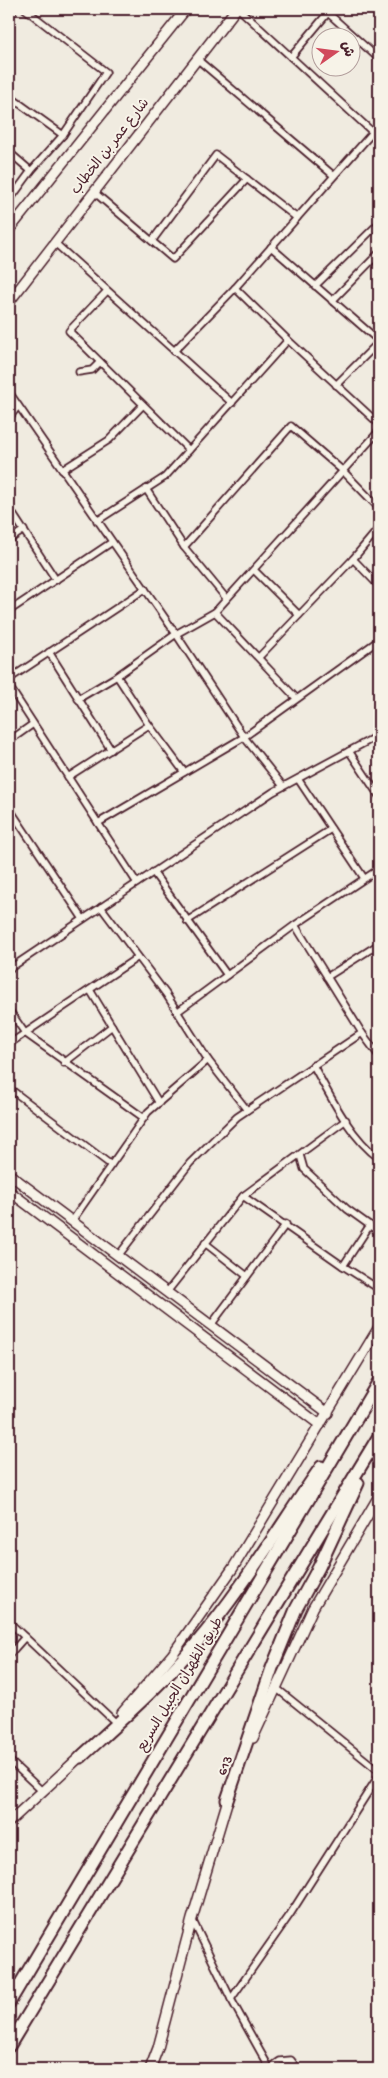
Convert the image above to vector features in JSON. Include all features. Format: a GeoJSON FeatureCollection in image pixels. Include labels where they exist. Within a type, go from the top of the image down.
{"type":"FeatureCollection","features":[{"type":"Feature","properties":{"kind":"highway"},"geometry":{"type":"LineString","coordinates":[[81,1757],[146,1696],[195,1645],[252,1568],[379,1381]]}},
{"type":"Feature","properties":{"kind":"highway","name":"طريق الظهران الجبيل السريع"},"geometry":{"type":"LineString","coordinates":[[9,2003],[379,1381]]}},
{"type":"Feature","properties":{"kind":"highway"},"geometry":{"type":"LineString","coordinates":[[227,1800],[272,1668],[296,1609],[319,1567],[379,1436]]}},
{"type":"Feature","properties":{"kind":"highway"},"geometry":{"type":"LineString","coordinates":[[9,2046],[379,1436]]}},
{"type":"Feature","properties":{"kind":"main road","name":"شارع عمر بن الخطاب"},"geometry":{"type":"LineString","coordinates":[[9,230],[186,9]]}},
{"type":"Feature","properties":{"kind":"main road","name":"شارع عمر بن الخطاب"},"geometry":{"type":"LineString","coordinates":[[9,302],[197,59],[238,9]]}},
{"type":"Feature","properties":{"kind":"main road"},"geometry":{"type":"LineString","coordinates":[[9,1174],[328,1413]]}},
{"type":"Feature","properties":{"kind":"main road"},"geometry":{"type":"LineString","coordinates":[[9,1191],[320,1425]]}},
{"type":"Feature","properties":{"kind":"main road"},"geometry":{"type":"LineString","coordinates":[[9,1822],[81,1757],[172,1655],[233,1568],[379,1327]]}},
{"type":"Feature","properties":{"kind":"main road"},"geometry":{"type":"LineString","coordinates":[[228,1355],[236,1343]]}},
{"type":"Feature","properties":{"kind":"main road","name":"613"},"geometry":{"type":"LineString","coordinates":[[150,2069],[158,2048],[192,1919],[227,1800],[275,1687],[313,1608],[379,1496]]}},
{"type":"Feature","properties":{"kind":"street"},"geometry":{"type":"LineString","coordinates":[[9,16],[14,9]]}},
{"type":"Feature","properties":{"kind":"street"},"geometry":{"type":"LineString","coordinates":[[9,201],[31,171],[63,135],[106,72],[25,9]]}},
{"type":"Feature","properties":{"kind":"street"},"geometry":{"type":"LineString","coordinates":[[238,9],[379,138]]}},
{"type":"Feature","properties":{"kind":"street"},"geometry":{"type":"LineString","coordinates":[[291,57],[329,11],[379,59]]}},
{"type":"Feature","properties":{"kind":"street"},"geometry":{"type":"LineString","coordinates":[[197,59],[334,175]]}},
{"type":"Feature","properties":{"kind":"street"},"geometry":{"type":"LineString","coordinates":[[9,96],[63,135]]}},
{"type":"Feature","properties":{"kind":"street"},"geometry":{"type":"LineString","coordinates":[[174,350],[235,288],[373,132]]}},
{"type":"Feature","properties":{"kind":"street"},"geometry":{"type":"LineString","coordinates":[[9,152],[31,171]]}},
{"type":"Feature","properties":{"kind":"street"},"geometry":{"type":"LineString","coordinates":[[152,240],[216,155],[297,218]]}},
{"type":"Feature","properties":{"kind":"street"},"geometry":{"type":"LineString","coordinates":[[94,192],[173,259],[247,179]]}},
{"type":"Feature","properties":{"kind":"street"},"geometry":{"type":"LineString","coordinates":[[315,286],[379,224]]}},
{"type":"Feature","properties":{"kind":"street"},"geometry":{"type":"LineString","coordinates":[[54,243],[232,403]]}},
{"type":"Feature","properties":{"kind":"street"},"geometry":{"type":"LineString","coordinates":[[271,247],[379,342],[336,385]]}},
{"type":"Feature","properties":{"kind":"street"},"geometry":{"type":"LineString","coordinates":[[332,301],[379,253]]}},
{"type":"Feature","properties":{"kind":"street"},"geometry":{"type":"LineString","coordinates":[[235,288],[379,424]]}},
{"type":"Feature","properties":{"kind":"street"},"geometry":{"type":"LineString","coordinates":[[107,291],[69,331],[189,450]]}},
{"type":"Feature","properties":{"kind":"street"},"geometry":{"type":"LineString","coordinates":[[97,521],[165,478],[288,340]]}},
{"type":"Feature","properties":{"kind":"street"},"geometry":{"type":"LineString","coordinates":[[79,372],[92,370],[100,362]]}},
{"type":"Feature","properties":{"kind":"street"},"geometry":{"type":"LineString","coordinates":[[9,392],[176,634],[244,737],[283,786]]}},
{"type":"Feature","properties":{"kind":"street"},"geometry":{"type":"LineString","coordinates":[[62,470],[108,440],[143,405]]}},
{"type":"Feature","properties":{"kind":"street"},"geometry":{"type":"LineString","coordinates":[[9,418],[18,406]]}},
{"type":"Feature","properties":{"kind":"street"},"geometry":{"type":"LineString","coordinates":[[184,547],[291,426],[343,471],[379,508]]}},
{"type":"Feature","properties":{"kind":"street"},"geometry":{"type":"LineString","coordinates":[[78,699],[117,676],[176,634],[215,612],[379,431]]}},
{"type":"Feature","properties":{"kind":"street"},"geometry":{"type":"LineString","coordinates":[[146,489],[184,547],[226,598]]}},
{"type":"Feature","properties":{"kind":"street"},"geometry":{"type":"LineString","coordinates":[[9,508],[56,580]]}},
{"type":"Feature","properties":{"kind":"street"},"geometry":{"type":"LineString","coordinates":[[259,657],[353,559],[379,528]]}},
{"type":"Feature","properties":{"kind":"street"},"geometry":{"type":"LineString","coordinates":[[9,540],[24,530]]}},
{"type":"Feature","properties":{"kind":"street"},"geometry":{"type":"LineString","coordinates":[[9,611],[112,542]]}},
{"type":"Feature","properties":{"kind":"street"},"geometry":{"type":"LineString","coordinates":[[353,559],[379,586]]}},
{"type":"Feature","properties":{"kind":"street"},"geometry":{"type":"LineString","coordinates":[[254,570],[299,615]]}},
{"type":"Feature","properties":{"kind":"street"},"geometry":{"type":"LineString","coordinates":[[9,679],[145,589]]}},
{"type":"Feature","properties":{"kind":"street"},"geometry":{"type":"LineString","coordinates":[[215,612],[296,698]]}},
{"type":"Feature","properties":{"kind":"street"},"geometry":{"type":"LineString","coordinates":[[98,823],[244,737],[379,640]]}},
{"type":"Feature","properties":{"kind":"street"},"geometry":{"type":"LineString","coordinates":[[49,652],[111,750]]}},
{"type":"Feature","properties":{"kind":"street"},"geometry":{"type":"LineString","coordinates":[[117,676],[149,725],[184,772]]}},
{"type":"Feature","properties":{"kind":"street"},"geometry":{"type":"LineString","coordinates":[[9,686],[137,883]]}},
{"type":"Feature","properties":{"kind":"street"},"geometry":{"type":"LineString","coordinates":[[9,741],[34,724]]}},
{"type":"Feature","properties":{"kind":"street"},"geometry":{"type":"LineString","coordinates":[[68,777],[149,725]]}},
{"type":"Feature","properties":{"kind":"street"},"geometry":{"type":"LineString","coordinates":[[9,969],[283,786],[379,735]]}},
{"type":"Feature","properties":{"kind":"street"},"geometry":{"type":"LineString","coordinates":[[349,751],[379,796]]}},
{"type":"Feature","properties":{"kind":"street"},"geometry":{"type":"LineString","coordinates":[[298,778],[364,878]]}},
{"type":"Feature","properties":{"kind":"street"},"geometry":{"type":"LineString","coordinates":[[9,808],[83,919]]}},
{"type":"Feature","properties":{"kind":"street"},"geometry":{"type":"LineString","coordinates":[[187,920],[331,829]]}},
{"type":"Feature","properties":{"kind":"street"},"geometry":{"type":"LineString","coordinates":[[177,1012],[295,925],[379,869]]}},
{"type":"Feature","properties":{"kind":"street"},"geometry":{"type":"LineString","coordinates":[[153,872],[227,975]]}},
{"type":"Feature","properties":{"kind":"street"},"geometry":{"type":"LineString","coordinates":[[101,907],[177,1012],[208,1060],[247,1110]]}},
{"type":"Feature","properties":{"kind":"street"},"geometry":{"type":"LineString","coordinates":[[295,925],[362,1033],[379,1056]]}},
{"type":"Feature","properties":{"kind":"street"},"geometry":{"type":"LineString","coordinates":[[327,977],[379,946]]}},
{"type":"Feature","properties":{"kind":"street"},"geometry":{"type":"LineString","coordinates":[[9,1044],[138,957]]}},
{"type":"Feature","properties":{"kind":"street"},"geometry":{"type":"LineString","coordinates":[[90,990],[158,1103]]}},
{"type":"Feature","properties":{"kind":"street"},"geometry":{"type":"LineString","coordinates":[[9,1010],[25,1033],[64,1063],[144,1118]]}},
{"type":"Feature","properties":{"kind":"street"},"geometry":{"type":"LineString","coordinates":[[64,1063],[112,1026]]}},
{"type":"Feature","properties":{"kind":"street"},"geometry":{"type":"LineString","coordinates":[[118,1256],[190,1163],[247,1110],[362,1033]]}},
{"type":"Feature","properties":{"kind":"street"},"geometry":{"type":"LineString","coordinates":[[72,1221],[144,1118],[158,1103],[208,1060]]}},
{"type":"Feature","properties":{"kind":"street"},"geometry":{"type":"LineString","coordinates":[[313,1065],[346,1120],[370,1151],[379,1158]]}},
{"type":"Feature","properties":{"kind":"street"},"geometry":{"type":"LineString","coordinates":[[9,1088],[112,1165]]}},
{"type":"Feature","properties":{"kind":"street"},"geometry":{"type":"LineString","coordinates":[[167,1292],[243,1196],[346,1120]]}},
{"type":"Feature","properties":{"kind":"street"},"geometry":{"type":"LineString","coordinates":[[300,1155],[304,1169],[347,1209],[379,1232]]}},
{"type":"Feature","properties":{"kind":"street"},"geometry":{"type":"LineString","coordinates":[[243,1196],[379,1289]]}},
{"type":"Feature","properties":{"kind":"street"},"geometry":{"type":"LineString","coordinates":[[211,1324],[286,1224]]}},
{"type":"Feature","properties":{"kind":"street"},"geometry":{"type":"LineString","coordinates":[[343,1266],[370,1225]]}},
{"type":"Feature","properties":{"kind":"street"},"geometry":{"type":"LineString","coordinates":[[205,1243],[247,1276]]}},
{"type":"Feature","properties":{"kind":"street"},"geometry":{"type":"LineString","coordinates":[[9,1622],[114,1721]]}},
{"type":"Feature","properties":{"kind":"street"},"geometry":{"type":"LineString","coordinates":[[9,1655],[25,1637]]}},
{"type":"Feature","properties":{"kind":"street"},"geometry":{"type":"LineString","coordinates":[[231,1999],[289,1916],[379,1773],[275,1687]]}},
{"type":"Feature","properties":{"kind":"street"},"geometry":{"type":"LineString","coordinates":[[9,1760],[42,1791]]}},
{"type":"Feature","properties":{"kind":"street"},"geometry":{"type":"LineString","coordinates":[[192,1919],[231,1999],[270,2069],[280,2061],[292,2060],[298,2069]]}}]}
